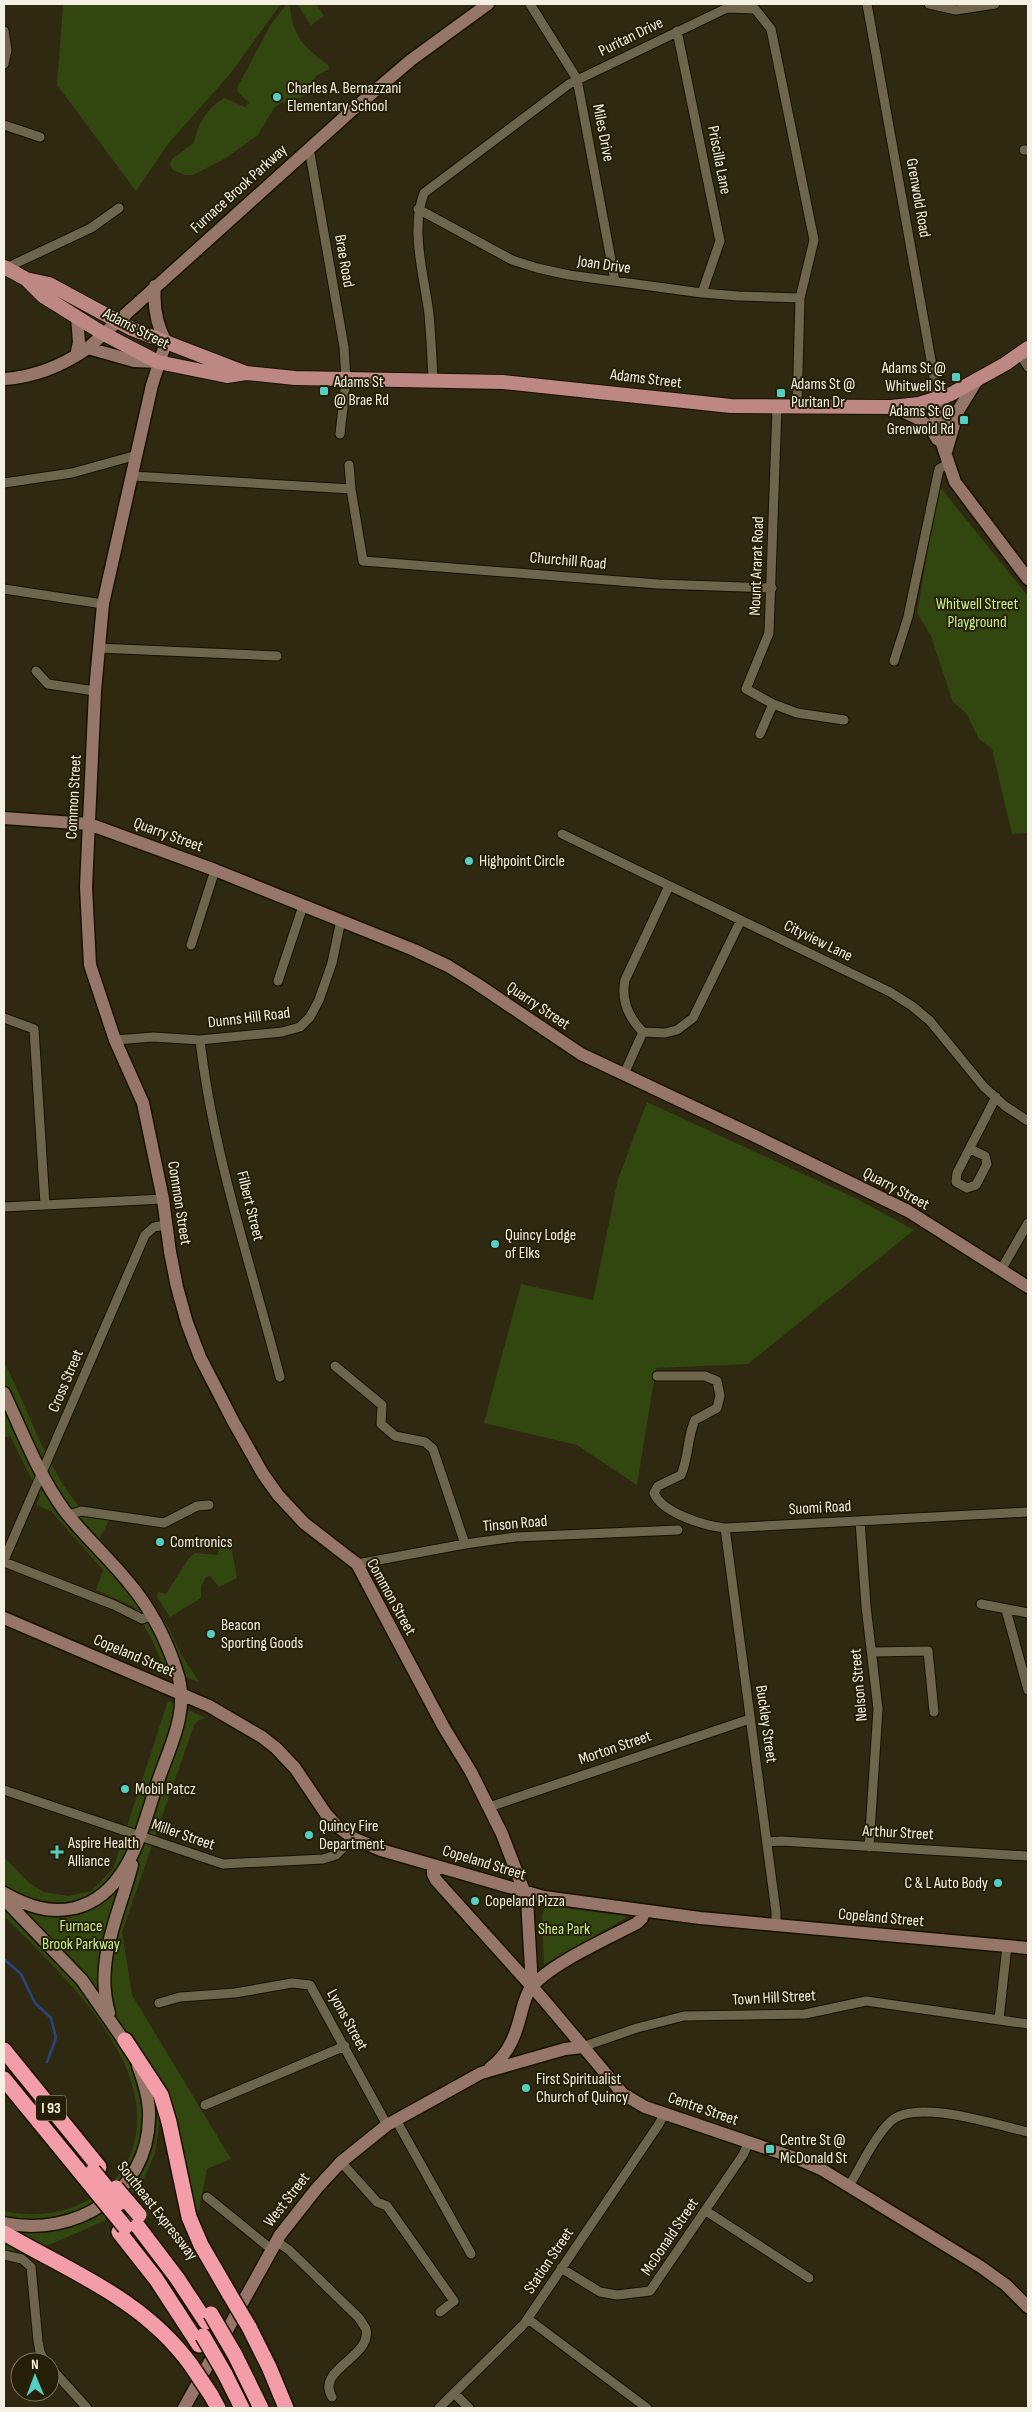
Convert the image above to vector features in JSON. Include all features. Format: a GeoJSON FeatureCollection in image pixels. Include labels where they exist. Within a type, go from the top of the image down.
{"type":"FeatureCollection","features":[{"type":"Feature","properties":{"kind":"highway"},"geometry":{"type":"LineString","coordinates":[[125,2040],[161,2095],[169,2122],[189,2217],[201,2245],[249,2328],[269,2367],[286,2408]]}},
{"type":"Feature","properties":{"kind":"highway","name":"Southeast Expressway"},"geometry":{"type":"LineString","coordinates":[[4,2050],[89,2174],[129,2224],[184,2274],[205,2329],[227,2368],[261,2408]]}},
{"type":"Feature","properties":{"kind":"highway","name":"I 93"},"geometry":{"type":"LineString","coordinates":[[4,2062],[89,2174]]}},
{"type":"Feature","properties":{"kind":"highway","name":"I 93"},"geometry":{"type":"LineString","coordinates":[[4,2079],[89,2174]]}},
{"type":"Feature","properties":{"kind":"highway","name":"Southeast Expressway"},"geometry":{"type":"LineString","coordinates":[[4,2090],[89,2174],[129,2224],[156,2279],[205,2329],[227,2368],[233,2408]]}},
{"type":"Feature","properties":{"kind":"highway"},"geometry":{"type":"LineString","coordinates":[[4,2233],[96,2282],[128,2302],[163,2332],[191,2365],[218,2408]]}},
{"type":"Feature","properties":{"kind":"highway","name":"I 93"},"geometry":{"type":"LineString","coordinates":[[227,2368],[242,2408]]}},
{"type":"Feature","properties":{"kind":"highway","name":"I 93"},"geometry":{"type":"LineString","coordinates":[[227,2368],[253,2408]]}},
{"type":"Feature","properties":{"kind":"main road","name":"Furnace Brook Parkway"},"geometry":{"type":"LineString","coordinates":[[4,379],[34,374],[54,368],[88,348],[309,148],[411,60],[488,4]]}},
{"type":"Feature","properties":{"kind":"main road","name":"Adams Street"},"geometry":{"type":"LineString","coordinates":[[5,268],[26,279],[49,284],[118,321],[166,342],[246,373]]}},
{"type":"Feature","properties":{"kind":"main road","name":"Adams Street"},"geometry":{"type":"LineString","coordinates":[[26,279],[38,292],[104,334],[158,362],[227,376],[246,373],[346,380],[503,382],[717,405],[891,407],[938,399],[977,380],[1024,351]]}},
{"type":"Feature","properties":{"kind":"main road"},"geometry":{"type":"LineString","coordinates":[[155,286],[154,310],[156,321],[166,342]]}},
{"type":"Feature","properties":{"kind":"main road"},"geometry":{"type":"LineString","coordinates":[[76,356],[79,342],[77,317]]}},
{"type":"Feature","properties":{"kind":"main road","name":"Common Street"},"geometry":{"type":"LineString","coordinates":[[166,342],[158,362],[103,604],[95,691],[86,887],[87,941],[93,974],[115,1040],[143,1103],[163,1200],[177,1286],[187,1323],[200,1357],[233,1421],[278,1496],[304,1523],[357,1564],[489,1807],[525,1893],[530,1914],[532,1986]]}},
{"type":"Feature","properties":{"kind":"main road"},"geometry":{"type":"LineString","coordinates":[[88,348],[134,361],[158,362]]}},
{"type":"Feature","properties":{"kind":"main road"},"geometry":{"type":"LineString","coordinates":[[946,459],[951,427],[959,407],[977,380]]}},
{"type":"Feature","properties":{"kind":"main road"},"geometry":{"type":"LineString","coordinates":[[938,399],[946,427],[946,459]]}},
{"type":"Feature","properties":{"kind":"main road"},"geometry":{"type":"LineString","coordinates":[[891,407],[910,414],[928,425],[963,496],[1028,579]]}},
{"type":"Feature","properties":{"kind":"main road","name":"Quarry Street"},"geometry":{"type":"LineString","coordinates":[[4,818],[89,824],[215,870],[341,920],[448,966],[581,1054],[908,1211],[1028,1287]]}},
{"type":"Feature","properties":{"kind":"main road"},"geometry":{"type":"LineString","coordinates":[[4,1393],[42,1474],[69,1516],[131,1585],[152,1616],[171,1655],[183,1694],[180,1716],[139,1836],[131,1856],[118,1879],[107,1891],[91,1902],[71,1909],[49,1910],[28,1906],[4,1893]]}},
{"type":"Feature","properties":{"kind":"main road","name":"Copeland Street"},"geometry":{"type":"LineString","coordinates":[[4,1618],[216,1709],[276,1748],[295,1768],[326,1814],[353,1838],[381,1850],[525,1893],[644,1911],[1028,1948]]}},
{"type":"Feature","properties":{"kind":"main road"},"geometry":{"type":"LineString","coordinates":[[112,2022],[104,1989],[106,1952],[139,1836]]}},
{"type":"Feature","properties":{"kind":"main road","name":"Centre Street"},"geometry":{"type":"LineString","coordinates":[[433,1865],[433,1874],[436,1880],[532,1986],[623,2094],[639,2104],[664,2114],[814,2165],[980,2267],[1006,2285],[1028,2307]]}},
{"type":"Feature","properties":{"kind":"main road"},"geometry":{"type":"LineString","coordinates":[[4,1899],[72,1968],[125,2040],[142,2076],[149,2109],[145,2150],[130,2179],[107,2203],[75,2219],[38,2226],[4,2223]]}},
{"type":"Feature","properties":{"kind":"main road"},"geometry":{"type":"LineString","coordinates":[[532,1986],[564,1962],[637,1923],[644,1911]]}},
{"type":"Feature","properties":{"kind":"main road","name":"West Street"},"geometry":{"type":"LineString","coordinates":[[184,2408],[274,2245],[317,2188],[341,2162],[392,2122],[481,2073],[500,2059],[511,2045],[526,1997],[532,1986]]}},
{"type":"Feature","properties":{"kind":"main road","name":"West Street"},"geometry":{"type":"LineString","coordinates":[[481,2073],[565,2049],[582,2047]]}},
{"type":"Feature","properties":{"kind":"street","name":"Miles Drive"},"geometry":{"type":"LineString","coordinates":[[530,4],[577,79],[615,281]]}},
{"type":"Feature","properties":{"kind":"street","name":"Grenwold Road"},"geometry":{"type":"LineString","coordinates":[[867,4],[938,399]]}},
{"type":"Feature","properties":{"kind":"street"},"geometry":{"type":"LineString","coordinates":[[929,4],[956,10],[995,4]]}},
{"type":"Feature","properties":{"kind":"street","name":"Puritan Drive"},"geometry":{"type":"LineString","coordinates":[[418,209],[424,193],[524,116],[577,79],[727,8],[755,9],[771,29],[814,240],[800,298],[797,407]]}},
{"type":"Feature","properties":{"kind":"street"},"geometry":{"type":"LineString","coordinates":[[4,31],[7,40],[4,60]]}},
{"type":"Feature","properties":{"kind":"street","name":"Priscilla Lane"},"geometry":{"type":"LineString","coordinates":[[678,31],[720,241],[702,292]]}},
{"type":"Feature","properties":{"kind":"street"},"geometry":{"type":"LineString","coordinates":[[4,125],[40,137]]}},
{"type":"Feature","properties":{"kind":"street","name":"Brae Road"},"geometry":{"type":"LineString","coordinates":[[309,148],[344,347],[346,380],[340,434]]}},
{"type":"Feature","properties":{"kind":"street"},"geometry":{"type":"LineString","coordinates":[[5,268],[91,228],[118,208]]}},
{"type":"Feature","properties":{"kind":"street"},"geometry":{"type":"LineString","coordinates":[[418,209],[418,236],[429,315],[433,380]]}},
{"type":"Feature","properties":{"kind":"street","name":"Joan Drive"},"geometry":{"type":"LineString","coordinates":[[418,209],[512,260],[537,268],[569,275],[702,292],[738,296],[800,298]]}},
{"type":"Feature","properties":{"kind":"street"},"geometry":{"type":"LineString","coordinates":[[1024,351],[1028,367]]}},
{"type":"Feature","properties":{"kind":"street","name":"Mount Ararat Road"},"geometry":{"type":"LineString","coordinates":[[774,704],[746,689],[769,633],[772,588],[776,407]]}},
{"type":"Feature","properties":{"kind":"street"},"geometry":{"type":"LineString","coordinates":[[4,483],[17,483],[72,473],[137,455]]}},
{"type":"Feature","properties":{"kind":"street"},"geometry":{"type":"LineString","coordinates":[[894,661],[908,617],[939,469],[946,459]]}},
{"type":"Feature","properties":{"kind":"street"},"geometry":{"type":"LineString","coordinates":[[132,476],[351,489],[349,465]]}},
{"type":"Feature","properties":{"kind":"street","name":"Churchill Road"},"geometry":{"type":"LineString","coordinates":[[351,489],[363,560],[658,584],[772,588]]}},
{"type":"Feature","properties":{"kind":"street"},"geometry":{"type":"LineString","coordinates":[[4,589],[103,604]]}},
{"type":"Feature","properties":{"kind":"street"},"geometry":{"type":"LineString","coordinates":[[98,648],[277,656]]}},
{"type":"Feature","properties":{"kind":"street"},"geometry":{"type":"LineString","coordinates":[[36,671],[48,684],[95,691]]}},
{"type":"Feature","properties":{"kind":"street"},"geometry":{"type":"LineString","coordinates":[[760,734],[774,704],[797,713],[844,720]]}},
{"type":"Feature","properties":{"kind":"street","name":"Cityview Lane"},"geometry":{"type":"LineString","coordinates":[[562,834],[890,992],[912,1006],[930,1021],[984,1087],[1028,1121]]}},
{"type":"Feature","properties":{"kind":"street"},"geometry":{"type":"LineString","coordinates":[[191,945],[215,870]]}},
{"type":"Feature","properties":{"kind":"street"},"geometry":{"type":"LineString","coordinates":[[642,1032],[629,1014],[623,991],[625,980],[669,886]]}},
{"type":"Feature","properties":{"kind":"street"},"geometry":{"type":"LineString","coordinates":[[278,981],[303,906]]}},
{"type":"Feature","properties":{"kind":"street","name":"Dunns Hill Road"},"geometry":{"type":"LineString","coordinates":[[115,1040],[153,1037],[200,1040],[282,1032],[300,1026],[310,1017],[319,1000],[332,963],[341,920]]}},
{"type":"Feature","properties":{"kind":"street"},"geometry":{"type":"LineString","coordinates":[[642,1032],[665,1033],[677,1030],[693,1018],[741,920]]}},
{"type":"Feature","properties":{"kind":"street"},"geometry":{"type":"LineString","coordinates":[[4,1018],[34,1029],[45,1206]]}},
{"type":"Feature","properties":{"kind":"street"},"geometry":{"type":"LineString","coordinates":[[624,1074],[642,1032]]}},
{"type":"Feature","properties":{"kind":"street","name":"Filbert Street"},"geometry":{"type":"LineString","coordinates":[[200,1040],[213,1122],[240,1232],[280,1376]]}},
{"type":"Feature","properties":{"kind":"street"},"geometry":{"type":"LineString","coordinates":[[970,1149],[996,1097]]}},
{"type":"Feature","properties":{"kind":"street"},"geometry":{"type":"LineString","coordinates":[[4,1208],[163,1200]]}},
{"type":"Feature","properties":{"kind":"street"},"geometry":{"type":"LineString","coordinates":[[1001,1270],[1028,1224]]}},
{"type":"Feature","properties":{"kind":"street","name":"Cross Street"},"geometry":{"type":"LineString","coordinates":[[4,1561],[145,1235],[154,1227],[166,1225]]}},
{"type":"Feature","properties":{"kind":"street"},"geometry":{"type":"LineString","coordinates":[[334,1366],[382,1405],[381,1424],[395,1436],[424,1442],[433,1449],[465,1544]]}},
{"type":"Feature","properties":{"kind":"street","name":"Suomi Road"},"geometry":{"type":"LineString","coordinates":[[658,1376],[705,1376],[717,1381],[720,1396],[717,1408],[695,1420],[690,1434],[686,1464],[682,1475],[658,1486],[654,1493],[658,1502],[667,1509],[710,1526],[725,1528],[1028,1512]]}},
{"type":"Feature","properties":{"kind":"street"},"geometry":{"type":"LineString","coordinates":[[69,1516],[81,1512],[164,1523],[197,1506],[209,1505]]}},
{"type":"Feature","properties":{"kind":"street","name":"Nelson Street"},"geometry":{"type":"LineString","coordinates":[[860,1521],[878,1709],[878,1742],[869,1847]]}},
{"type":"Feature","properties":{"kind":"street","name":"Buckley Street"},"geometry":{"type":"LineString","coordinates":[[725,1528],[776,1925]]}},
{"type":"Feature","properties":{"kind":"street","name":"Tinson Road"},"geometry":{"type":"LineString","coordinates":[[357,1564],[465,1544],[516,1537],[678,1530]]}},
{"type":"Feature","properties":{"kind":"street"},"geometry":{"type":"LineString","coordinates":[[4,1561],[142,1618],[152,1616]]}},
{"type":"Feature","properties":{"kind":"street"},"geometry":{"type":"LineString","coordinates":[[981,1604],[1028,1613]]}},
{"type":"Feature","properties":{"kind":"street"},"geometry":{"type":"LineString","coordinates":[[1006,1610],[1028,1690]]}},
{"type":"Feature","properties":{"kind":"street"},"geometry":{"type":"LineString","coordinates":[[872,1652],[928,1651],[934,1712]]}},
{"type":"Feature","properties":{"kind":"street","name":"Morton Street"},"geometry":{"type":"LineString","coordinates":[[489,1807],[750,1719]]}},
{"type":"Feature","properties":{"kind":"street","name":"Miller Street"},"geometry":{"type":"LineString","coordinates":[[4,1790],[228,1864],[323,1860],[336,1855],[353,1838]]}},
{"type":"Feature","properties":{"kind":"street","name":"Arthur Street"},"geometry":{"type":"LineString","coordinates":[[766,1842],[781,1841],[1028,1856]]}},
{"type":"Feature","properties":{"kind":"street"},"geometry":{"type":"LineString","coordinates":[[999,2019],[1007,1946]]}},
{"type":"Feature","properties":{"kind":"street","name":"Lyons Street"},"geometry":{"type":"LineString","coordinates":[[159,2003],[185,1996],[225,1994],[292,1983],[306,1983],[315,1992],[345,2046],[471,2254]]}},
{"type":"Feature","properties":{"kind":"street","name":"Town Hill Street"},"geometry":{"type":"LineString","coordinates":[[582,2047],[637,2028],[684,2016],[804,2014],[859,2001],[873,2001],[1028,2024]]}},
{"type":"Feature","properties":{"kind":"street"},"geometry":{"type":"LineString","coordinates":[[205,2105],[345,2046]]}},
{"type":"Feature","properties":{"kind":"street"},"geometry":{"type":"LineString","coordinates":[[849,2186],[884,2129],[906,2112],[935,2112],[1028,2132]]}},
{"type":"Feature","properties":{"kind":"street","name":"Station Street"},"geometry":{"type":"LineString","coordinates":[[439,2408],[528,2319],[664,2114]]}},
{"type":"Feature","properties":{"kind":"street","name":"McDonald Street"},"geometry":{"type":"LineString","coordinates":[[562,2268],[600,2292],[612,2295],[646,2293],[655,2287],[743,2156],[749,2142]]}},
{"type":"Feature","properties":{"kind":"street"},"geometry":{"type":"LineString","coordinates":[[341,2162],[376,2202],[387,2206],[454,2301],[440,2312]]}},
{"type":"Feature","properties":{"kind":"street"},"geometry":{"type":"LineString","coordinates":[[206,2197],[274,2245],[296,2257],[359,2318],[366,2329],[365,2344],[331,2379],[328,2390],[332,2397]]}},
{"type":"Feature","properties":{"kind":"street"},"geometry":{"type":"LineString","coordinates":[[706,2211],[809,2278]]}},
{"type":"Feature","properties":{"kind":"street"},"geometry":{"type":"LineString","coordinates":[[4,2255],[18,2257],[26,2261],[32,2270],[40,2352]]}},
{"type":"Feature","properties":{"kind":"street"},"geometry":{"type":"LineString","coordinates":[[528,2319],[647,2408]]}},
{"type":"Feature","properties":{"kind":"street"},"geometry":{"type":"LineString","coordinates":[[60,2378],[87,2408]]}},
{"type":"Feature","properties":{"kind":"street"},"geometry":{"type":"LineString","coordinates":[[454,2393],[470,2408]]}},
{"type":"Feature","properties":{"kind":"green space"},"geometry":{"type":"Polygon","coordinates":[[[61,4],[281,4],[230,74],[168,144],[136,191],[57,85],[63,6],[61,4]]]}},
{"type":"Feature","properties":{"kind":"green space"},"geometry":{"type":"Polygon","coordinates":[[[297,4],[316,4],[324,16],[311,25],[297,4]]]}},
{"type":"Feature","properties":{"kind":"green space"},"geometry":{"type":"Polygon","coordinates":[[[286,5],[290,6],[291,16],[301,40],[306,47],[328,65],[329,69],[316,76],[306,93],[300,98],[281,103],[274,108],[258,135],[226,158],[193,175],[185,175],[173,170],[170,165],[172,159],[194,143],[200,123],[218,102],[224,98],[245,107],[249,103],[237,91],[238,86],[271,24],[286,5]]]}},
{"type":"Feature","properties":{"kind":"green space","name":"Whitwell Street Playground"},"geometry":{"type":"Polygon","coordinates":[[[939,486],[1028,596],[1028,833],[1012,834],[992,749],[979,739],[966,713],[953,702],[931,636],[917,613],[939,486]]]}},
{"type":"Feature","properties":{"kind":"green space"},"geometry":{"type":"Polygon","coordinates":[[[647,1102],[855,1198],[914,1230],[748,1364],[656,1368],[637,1485],[577,1445],[484,1423],[521,1284],[593,1300],[618,1179],[647,1102]]]}},
{"type":"Feature","properties":{"kind":"green space"},"geometry":{"type":"Polygon","coordinates":[[[4,1362],[61,1482],[88,1517],[109,1520],[100,1538],[169,1628],[181,1654],[199,1682],[165,1670],[154,1644],[134,1607],[96,1590],[103,1570],[51,1511],[36,1505],[40,1496],[10,1436],[4,1437],[4,1362]]]}},
{"type":"Feature","properties":{"kind":"green space"},"geometry":{"type":"Polygon","coordinates":[[[220,1541],[230,1541],[237,1578],[219,1587],[210,1576],[206,1577],[201,1586],[201,1598],[170,1617],[157,1597],[158,1592],[166,1594],[189,1558],[195,1553],[218,1555],[220,1541]]]}},
{"type":"Feature","properties":{"kind":"green space","name":"Furnace Brook Parkway"},"geometry":{"type":"Polygon","coordinates":[[[168,1701],[206,1718],[199,1720],[194,1725],[122,1932],[132,1995],[231,2159],[207,2169],[199,2210],[196,2211],[177,2120],[169,2092],[159,2100],[160,2118],[155,2153],[144,2178],[128,2200],[104,2221],[35,2251],[4,2250],[4,2211],[30,2214],[56,2212],[93,2198],[114,2181],[122,2171],[131,2153],[137,2115],[131,2082],[118,2050],[99,2020],[51,1963],[4,1916],[4,1857],[29,1883],[44,1892],[68,1896],[91,1891],[113,1869],[168,1701]]]}},
{"type":"Feature","properties":{"kind":"green space","name":"Shea Park"},"geometry":{"type":"Polygon","coordinates":[[[550,1906],[625,1916],[626,1918],[544,1965],[542,1915],[544,1909],[550,1906]]]}},
{"type":"Feature","properties":{"kind":"waterway"},"geometry":{"type":"LineString","coordinates":[[4,1959],[21,1974],[35,2003],[51,2018],[56,2038],[47,2062]]}},
{"type":"Feature","properties":{"kind":"place","name":"Charles A. Bernazzani Elementary School"},"geometry":{"type":"Point","coordinates":[277,97]}},
{"type":"Feature","properties":{"kind":"place","name":"Adams St @ Whitwell St"},"geometry":{"type":"Point","coordinates":[956,377]}},
{"type":"Feature","properties":{"kind":"place","name":"Adams St @ Brae Rd"},"geometry":{"type":"Point","coordinates":[324,391]}},
{"type":"Feature","properties":{"kind":"place","name":"Adams St @ Puritan Dr"},"geometry":{"type":"Point","coordinates":[781,393]}},
{"type":"Feature","properties":{"kind":"place","name":"Adams St @ Grenwold Rd"},"geometry":{"type":"Point","coordinates":[964,420]}},
{"type":"Feature","properties":{"kind":"place","name":"Highpoint Circle"},"geometry":{"type":"Point","coordinates":[469,861]}},
{"type":"Feature","properties":{"kind":"place","name":"Quincy Lodge of Elks"},"geometry":{"type":"Point","coordinates":[495,1244]}},
{"type":"Feature","properties":{"kind":"place","name":"Comtronics"},"geometry":{"type":"Point","coordinates":[160,1542]}},
{"type":"Feature","properties":{"kind":"place","name":"Beacon Sporting Goods"},"geometry":{"type":"Point","coordinates":[211,1634]}},
{"type":"Feature","properties":{"kind":"place","name":"Mobil Patcz"},"geometry":{"type":"Point","coordinates":[125,1789]}},
{"type":"Feature","properties":{"kind":"place","name":"Quincy Fire Department"},"geometry":{"type":"Point","coordinates":[309,1835]}},
{"type":"Feature","properties":{"kind":"place","name":"Aspire Health Alliance"},"geometry":{"type":"Point","coordinates":[57,1852]}},
{"type":"Feature","properties":{"kind":"place","name":"C & L Auto Body"},"geometry":{"type":"Point","coordinates":[998,1883]}},
{"type":"Feature","properties":{"kind":"place","name":"Copeland Pizza"},"geometry":{"type":"Point","coordinates":[475,1901]}},
{"type":"Feature","properties":{"kind":"place","name":"First Spiritualist Church of Quincy"},"geometry":{"type":"Point","coordinates":[526,2088]}},
{"type":"Feature","properties":{"kind":"place","name":"Centre St @ McDonald St"},"geometry":{"type":"Point","coordinates":[770,2149]}}]}
